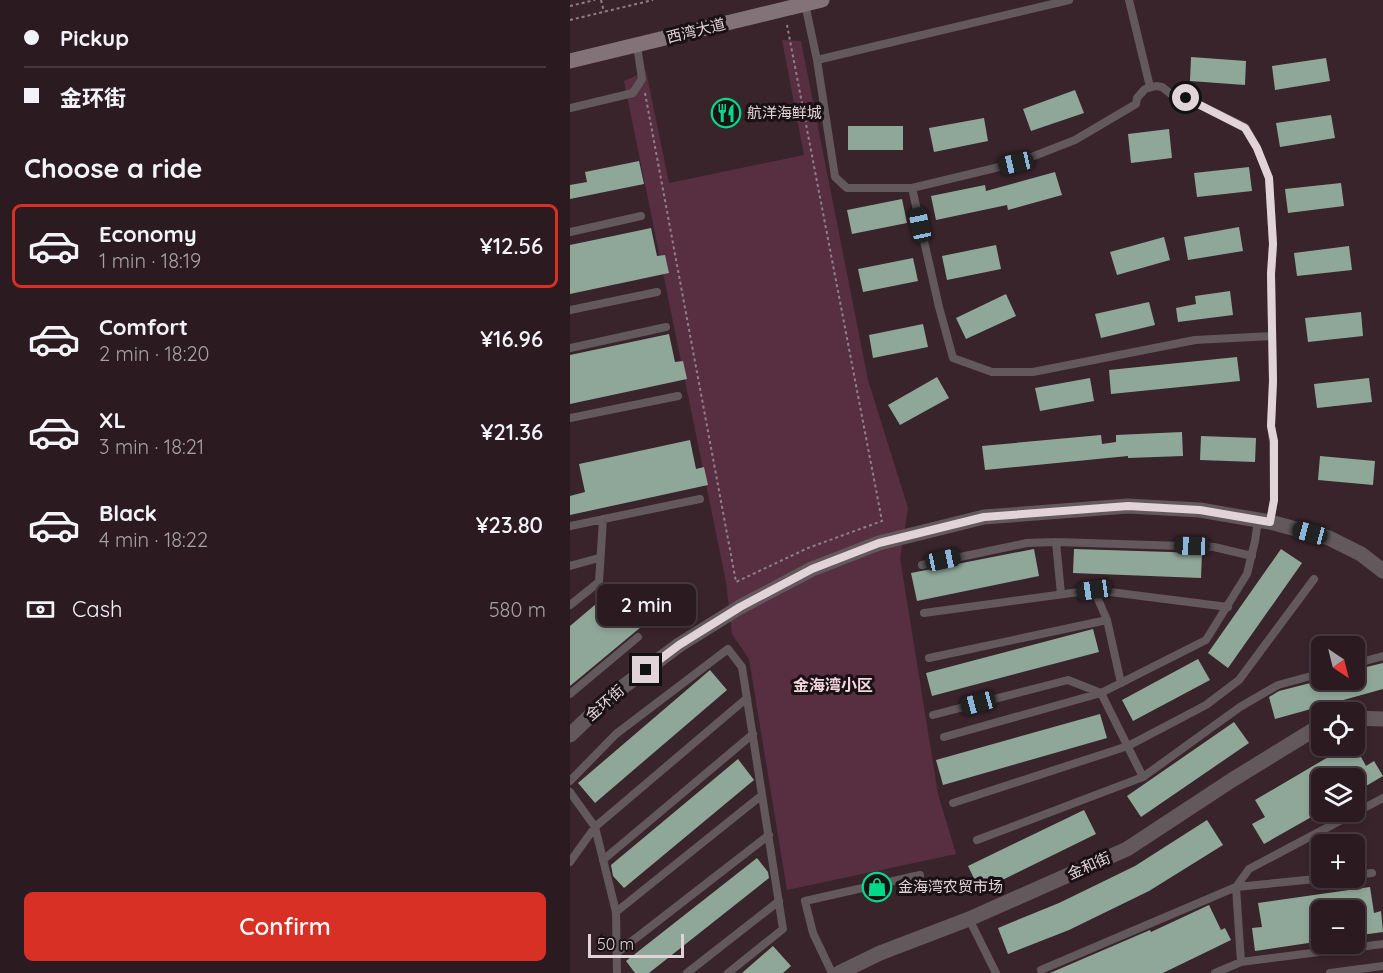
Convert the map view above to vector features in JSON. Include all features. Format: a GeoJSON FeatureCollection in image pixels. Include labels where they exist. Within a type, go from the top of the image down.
{"type":"FeatureCollection","features":[{"type":"Feature","properties":{"kind":"main road","name":"西湾大道"},"geometry":{"type":"LineString","coordinates":[[570,61],[822,0]]}},
{"type":"Feature","properties":{"kind":"street","name":"金环街"},"geometry":{"type":"LineString","coordinates":[[570,735],[612,695],[679,645],[740,607],[812,569],[879,543],[984,517],[1128,506],[1200,510],[1264,521],[1329,538],[1361,554],[1383,571]]}},
{"type":"Feature","properties":{"kind":"street"},"geometry":{"type":"LineString","coordinates":[[1365,718],[1383,718]]}},
{"type":"Feature","properties":{"kind":"street","name":"金和街"},"geometry":{"type":"LineString","coordinates":[[839,973],[880,953],[969,919],[1127,849],[1311,731]]}},
{"type":"Feature","properties":{"kind":"lane"},"geometry":{"type":"LineString","coordinates":[[818,60],[1069,0]]}},
{"type":"Feature","properties":{"kind":"lane"},"geometry":{"type":"LineString","coordinates":[[1129,0],[1150,87]]}},
{"type":"Feature","properties":{"kind":"lane"},"geometry":{"type":"LineString","coordinates":[[805,4],[818,60],[835,177],[847,188],[912,188],[1016,163],[1075,140],[1136,104],[1140,93],[1150,87],[1162,87],[1171,94],[1186,98],[1245,128],[1257,148],[1269,178],[1273,244],[1271,426],[1274,441],[1274,500],[1264,521],[1247,574],[1228,607],[1206,640],[1101,693],[944,737]]}},
{"type":"Feature","properties":{"kind":"lane"},"geometry":{"type":"LineString","coordinates":[[570,108],[633,93],[642,78],[637,46]]}},
{"type":"Feature","properties":{"kind":"lane"},"geometry":{"type":"LineString","coordinates":[[912,188],[953,358],[992,372],[1033,372],[1195,340],[1272,336]]}},
{"type":"Feature","properties":{"kind":"lane"},"geometry":{"type":"LineString","coordinates":[[570,232],[640,216]]}},
{"type":"Feature","properties":{"kind":"lane"},"geometry":{"type":"LineString","coordinates":[[570,310],[657,292]]}},
{"type":"Feature","properties":{"kind":"lane"},"geometry":{"type":"LineString","coordinates":[[570,348],[666,327]]}},
{"type":"Feature","properties":{"kind":"lane"},"geometry":{"type":"LineString","coordinates":[[570,418],[678,396]]}},
{"type":"Feature","properties":{"kind":"lane"},"geometry":{"type":"LineString","coordinates":[[570,526],[699,499]]}},
{"type":"Feature","properties":{"kind":"lane"},"geometry":{"type":"LineString","coordinates":[[570,605],[598,582],[603,519]]}},
{"type":"Feature","properties":{"kind":"lane"},"geometry":{"type":"LineString","coordinates":[[922,565],[1027,543],[1056,542],[1214,547],[1252,556]]}},
{"type":"Feature","properties":{"kind":"lane"},"geometry":{"type":"LineString","coordinates":[[1056,542],[1061,594]]}},
{"type":"Feature","properties":{"kind":"lane"},"geometry":{"type":"LineString","coordinates":[[570,566],[599,558]]}},
{"type":"Feature","properties":{"kind":"lane"},"geometry":{"type":"LineString","coordinates":[[953,802],[1128,746],[1206,705],[1239,680],[1314,579]]}},
{"type":"Feature","properties":{"kind":"lane"},"geometry":{"type":"LineString","coordinates":[[924,613],[1094,590],[1228,607]]}},
{"type":"Feature","properties":{"kind":"lane"},"geometry":{"type":"LineString","coordinates":[[1094,590],[1107,620],[1121,683]]}},
{"type":"Feature","properties":{"kind":"lane"},"geometry":{"type":"LineString","coordinates":[[929,658],[1107,620]]}},
{"type":"Feature","properties":{"kind":"lane"},"geometry":{"type":"LineString","coordinates":[[570,694],[638,637]]}},
{"type":"Feature","properties":{"kind":"lane"},"geometry":{"type":"LineString","coordinates":[[570,781],[615,734],[728,649],[742,667],[783,929],[728,973]]}},
{"type":"Feature","properties":{"kind":"lane"},"geometry":{"type":"LineString","coordinates":[[1365,661],[1383,656]]}},
{"type":"Feature","properties":{"kind":"lane"},"geometry":{"type":"LineString","coordinates":[[976,840],[1143,777],[1240,706],[1278,685],[1311,676]]}},
{"type":"Feature","properties":{"kind":"lane"},"geometry":{"type":"LineString","coordinates":[[933,715],[1068,680],[1101,693],[1143,777]]}},
{"type":"Feature","properties":{"kind":"lane"},"geometry":{"type":"LineString","coordinates":[[570,862],[595,827],[747,698]]}},
{"type":"Feature","properties":{"kind":"lane"},"geometry":{"type":"LineString","coordinates":[[603,860],[753,734]]}},
{"type":"Feature","properties":{"kind":"lane"},"geometry":{"type":"LineString","coordinates":[[570,792],[595,827],[616,912],[617,973]]}},
{"type":"Feature","properties":{"kind":"lane"},"geometry":{"type":"LineString","coordinates":[[616,912],[762,795]]}},
{"type":"Feature","properties":{"kind":"lane"},"geometry":{"type":"LineString","coordinates":[[1240,962],[1236,887],[1249,869],[1383,798]]}},
{"type":"Feature","properties":{"kind":"lane"},"geometry":{"type":"LineString","coordinates":[[618,952],[769,835]]}},
{"type":"Feature","properties":{"kind":"lane"},"geometry":{"type":"LineString","coordinates":[[1365,873],[1372,873]]}},
{"type":"Feature","properties":{"kind":"lane"},"geometry":{"type":"LineString","coordinates":[[832,973],[813,933],[806,901],[920,874]]}},
{"type":"Feature","properties":{"kind":"lane"},"geometry":{"type":"LineString","coordinates":[[1041,970],[1236,887],[1311,880]]}},
{"type":"Feature","properties":{"kind":"lane"},"geometry":{"type":"LineString","coordinates":[[687,973],[779,902]]}},
{"type":"Feature","properties":{"kind":"lane"},"geometry":{"type":"LineString","coordinates":[[969,919],[996,973]]}},
{"type":"Feature","properties":{"kind":"lane"},"geometry":{"type":"LineString","coordinates":[[1215,973],[1240,962],[1383,944]]}},
{"type":"Feature","properties":{"kind":"lane"},"geometry":{"type":"LineString","coordinates":[[1330,973],[1383,966]]}},
{"type":"Feature","properties":{"kind":"path"},"geometry":{"type":"LineString","coordinates":[[570,6],[595,0]]}},
{"type":"Feature","properties":{"kind":"path"},"geometry":{"type":"LineString","coordinates":[[601,0],[603,12]]}},
{"type":"Feature","properties":{"kind":"path"},"geometry":{"type":"LineString","coordinates":[[570,20],[653,0]]}},
{"type":"Feature","properties":{"kind":"path"},"geometry":{"type":"LineString","coordinates":[[642,78],[736,582],[808,548],[882,521],[787,25]]}},
{"type":"Feature","properties":{"kind":"shaded area"},"geometry":{"type":"Polygon","coordinates":[[[782,40],[801,41],[868,380],[908,508],[900,558],[938,794],[956,854],[787,890],[749,659],[732,634],[726,582],[624,81],[646,71],[669,183],[804,155],[782,40]]]}},
{"type":"Feature","properties":{"kind":"building"},"geometry":{"type":"Polygon","coordinates":[[[1191,57],[1246,61],[1245,85],[1190,81],[1191,57]]]}},
{"type":"Feature","properties":{"kind":"building"},"geometry":{"type":"Polygon","coordinates":[[[1326,58],[1330,81],[1275,90],[1272,66],[1326,58]]]}},
{"type":"Feature","properties":{"kind":"building"},"geometry":{"type":"Polygon","coordinates":[[[1075,90],[1084,113],[1031,131],[1023,109],[1075,90]]]}},
{"type":"Feature","properties":{"kind":"building"},"geometry":{"type":"Polygon","coordinates":[[[1331,115],[1335,138],[1280,147],[1276,123],[1331,115]]]}},
{"type":"Feature","properties":{"kind":"building"},"geometry":{"type":"Polygon","coordinates":[[[984,118],[988,141],[934,152],[929,128],[984,118]]]}},
{"type":"Feature","properties":{"kind":"building"},"geometry":{"type":"Polygon","coordinates":[[[848,126],[903,126],[903,150],[848,150],[848,126]]]}},
{"type":"Feature","properties":{"kind":"building"},"geometry":{"type":"Polygon","coordinates":[[[1169,129],[1172,158],[1131,163],[1128,134],[1169,129]]]}},
{"type":"Feature","properties":{"kind":"building"},"geometry":{"type":"Polygon","coordinates":[[[639,161],[644,184],[570,199],[570,185],[587,182],[585,172],[639,161]]]}},
{"type":"Feature","properties":{"kind":"building"},"geometry":{"type":"Polygon","coordinates":[[[1249,167],[1252,191],[1197,197],[1194,173],[1249,167]]]}},
{"type":"Feature","properties":{"kind":"building"},"geometry":{"type":"Polygon","coordinates":[[[1055,172],[1062,195],[1008,210],[1007,205],[936,220],[931,196],[985,185],[986,191],[1055,172]]]}},
{"type":"Feature","properties":{"kind":"building"},"geometry":{"type":"Polygon","coordinates":[[[1341,183],[1344,206],[1288,213],[1285,189],[1341,183]]]}},
{"type":"Feature","properties":{"kind":"building"},"geometry":{"type":"Polygon","coordinates":[[[902,199],[907,223],[852,234],[847,210],[902,199]]]}},
{"type":"Feature","properties":{"kind":"building"},"geometry":{"type":"Polygon","coordinates":[[[1239,227],[1243,251],[1188,260],[1184,237],[1239,227]]]}},
{"type":"Feature","properties":{"kind":"building"},"geometry":{"type":"Polygon","coordinates":[[[651,228],[657,256],[665,255],[669,273],[570,294],[570,245],[651,228]]]}},
{"type":"Feature","properties":{"kind":"building"},"geometry":{"type":"Polygon","coordinates":[[[1164,237],[1170,260],[1117,275],[1110,252],[1164,237]]]}},
{"type":"Feature","properties":{"kind":"building"},"geometry":{"type":"Polygon","coordinates":[[[996,245],[1001,269],[947,280],[942,256],[996,245]]]}},
{"type":"Feature","properties":{"kind":"building"},"geometry":{"type":"Polygon","coordinates":[[[1349,246],[1352,270],[1297,276],[1294,253],[1349,246]]]}},
{"type":"Feature","properties":{"kind":"building"},"geometry":{"type":"Polygon","coordinates":[[[913,258],[918,281],[863,292],[858,269],[913,258]]]}},
{"type":"Feature","properties":{"kind":"building"},"geometry":{"type":"Polygon","coordinates":[[[1230,291],[1233,315],[1178,322],[1176,308],[1196,304],[1195,296],[1230,291]]]}},
{"type":"Feature","properties":{"kind":"building"},"geometry":{"type":"Polygon","coordinates":[[[1006,294],[1016,316],[966,339],[956,318],[1006,294]]]}},
{"type":"Feature","properties":{"kind":"building"},"geometry":{"type":"Polygon","coordinates":[[[1149,302],[1155,325],[1101,338],[1095,314],[1149,302]]]}},
{"type":"Feature","properties":{"kind":"building"},"geometry":{"type":"Polygon","coordinates":[[[1361,312],[1363,336],[1308,342],[1305,318],[1361,312]]]}},
{"type":"Feature","properties":{"kind":"building"},"geometry":{"type":"Polygon","coordinates":[[[923,324],[928,347],[873,358],[869,335],[923,324]]]}},
{"type":"Feature","properties":{"kind":"building"},"geometry":{"type":"Polygon","coordinates":[[[669,334],[675,362],[683,361],[687,379],[570,404],[570,355],[669,334]]]}},
{"type":"Feature","properties":{"kind":"building"},"geometry":{"type":"Polygon","coordinates":[[[1237,357],[1240,381],[1111,394],[1109,370],[1237,357]]]}},
{"type":"Feature","properties":{"kind":"building"},"geometry":{"type":"Polygon","coordinates":[[[937,377],[949,398],[900,425],[888,405],[937,377]]]}},
{"type":"Feature","properties":{"kind":"building"},"geometry":{"type":"Polygon","coordinates":[[[1090,378],[1094,401],[1040,411],[1035,388],[1090,378]]]}},
{"type":"Feature","properties":{"kind":"building"},"geometry":{"type":"Polygon","coordinates":[[[1369,378],[1372,402],[1317,408],[1314,384],[1369,378]]]}},
{"type":"Feature","properties":{"kind":"building"},"geometry":{"type":"Polygon","coordinates":[[[1182,432],[1183,456],[1128,458],[1128,456],[985,470],[982,446],[1101,435],[1102,444],[1116,442],[1116,435],[1182,432]]]}},
{"type":"Feature","properties":{"kind":"building"},"geometry":{"type":"Polygon","coordinates":[[[1201,436],[1256,438],[1255,462],[1200,460],[1201,436]]]}},
{"type":"Feature","properties":{"kind":"building"},"geometry":{"type":"Polygon","coordinates":[[[690,440],[696,469],[704,467],[708,485],[570,515],[570,496],[585,492],[579,464],[690,440]]]}},
{"type":"Feature","properties":{"kind":"building"},"geometry":{"type":"Polygon","coordinates":[[[1320,456],[1375,461],[1373,485],[1318,480],[1320,456]]]}},
{"type":"Feature","properties":{"kind":"building"},"geometry":{"type":"Polygon","coordinates":[[[1034,549],[1039,576],[917,601],[911,573],[1034,549]]]}},
{"type":"Feature","properties":{"kind":"building"},"geometry":{"type":"Polygon","coordinates":[[[1074,549],[1202,553],[1201,578],[1073,573],[1074,549]]]}},
{"type":"Feature","properties":{"kind":"building"},"geometry":{"type":"Polygon","coordinates":[[[1281,549],[1302,563],[1228,668],[1208,653],[1281,549]]]}},
{"type":"Feature","properties":{"kind":"building"},"geometry":{"type":"Polygon","coordinates":[[[616,587],[634,608],[640,603],[653,617],[570,686],[570,626],[616,587]]]}},
{"type":"Feature","properties":{"kind":"building"},"geometry":{"type":"Polygon","coordinates":[[[1093,629],[1099,652],[932,696],[926,673],[1093,629]]]}},
{"type":"Feature","properties":{"kind":"building"},"geometry":{"type":"Polygon","coordinates":[[[1198,659],[1210,680],[1133,721],[1122,700],[1198,659]]]}},
{"type":"Feature","properties":{"kind":"building"},"geometry":{"type":"Polygon","coordinates":[[[1383,663],[1383,689],[1336,702],[1311,702],[1311,709],[1275,719],[1269,697],[1279,691],[1311,683],[1311,690],[1365,690],[1365,667],[1383,663]]]}},
{"type":"Feature","properties":{"kind":"building"},"geometry":{"type":"Polygon","coordinates":[[[710,670],[727,690],[595,803],[578,783],[710,670]]]}},
{"type":"Feature","properties":{"kind":"building"},"geometry":{"type":"Polygon","coordinates":[[[1100,714],[1107,738],[943,785],[936,760],[1100,714]]]}},
{"type":"Feature","properties":{"kind":"building"},"geometry":{"type":"Polygon","coordinates":[[[1234,722],[1249,743],[1141,817],[1127,796],[1234,722]]]}},
{"type":"Feature","properties":{"kind":"building"},"geometry":{"type":"Polygon","coordinates":[[[1330,756],[1360,756],[1366,766],[1374,761],[1383,776],[1365,787],[1365,768],[1311,768],[1311,817],[1264,844],[1252,824],[1265,817],[1255,800],[1330,756]]]}},
{"type":"Feature","properties":{"kind":"building"},"geometry":{"type":"Polygon","coordinates":[[[738,759],[754,780],[624,888],[613,876],[611,865],[738,759]]]}},
{"type":"Feature","properties":{"kind":"building"},"geometry":{"type":"Polygon","coordinates":[[[1084,810],[1096,834],[980,891],[968,866],[1084,810]]]}},
{"type":"Feature","properties":{"kind":"building"},"geometry":{"type":"Polygon","coordinates":[[[1207,820],[1223,845],[1149,891],[1069,930],[1008,954],[998,928],[1059,903],[1135,866],[1207,820]]]}},
{"type":"Feature","properties":{"kind":"building"},"geometry":{"type":"Polygon","coordinates":[[[757,858],[768,872],[769,878],[649,973],[635,973],[626,961],[757,858]]]}},
{"type":"Feature","properties":{"kind":"building"},"geometry":{"type":"Polygon","coordinates":[[[1370,887],[1374,913],[1381,911],[1383,932],[1365,934],[1365,900],[1311,900],[1311,943],[1255,951],[1252,928],[1262,927],[1258,903],[1370,887]]]}},
{"type":"Feature","properties":{"kind":"building"},"geometry":{"type":"Polygon","coordinates":[[[1209,905],[1221,930],[1225,928],[1231,940],[1163,973],[1050,973],[1150,930],[1151,932],[1209,905]]]}},
{"type":"Feature","properties":{"kind":"building"},"geometry":{"type":"Polygon","coordinates":[[[773,946],[791,966],[783,973],[742,973],[773,946]]]}},
{"type":"Feature","properties":{"kind":"place","name":"航洋海鲜城"},"geometry":{"type":"Point","coordinates":[726,113]}},
{"type":"Feature","properties":{"kind":"place","name":"金海湾农贸市场"},"geometry":{"type":"Point","coordinates":[877,887]}},
{"type":"Feature","properties":{"kind":"district","name":"金海湾小区"},"geometry":{"type":"Point","coordinates":[833,685]}},
{"type":"Feature","properties":{"kind":"route"},"geometry":{"type":"LineString","coordinates":[[646,670],[679,645],[740,607],[812,569],[879,543],[984,517],[1128,506],[1200,510],[1270,522],[1274,500],[1274,441],[1271,426],[1273,244],[1269,178],[1257,148],[1245,128],[1186,98]]}}]}
